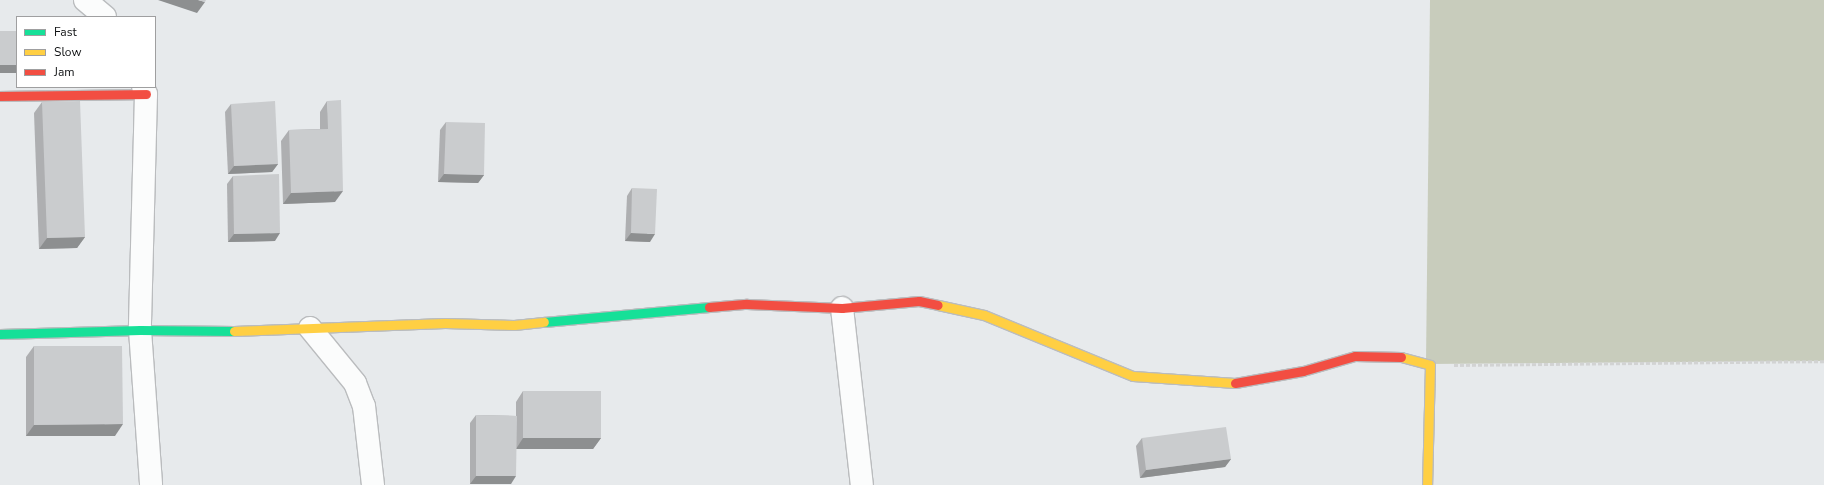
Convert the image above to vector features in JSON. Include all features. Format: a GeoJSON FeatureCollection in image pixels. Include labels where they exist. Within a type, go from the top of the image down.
{"type":"FeatureCollection","features":[{"type":"Feature","properties":{"kind":"street"},"geometry":{"type":"LineString","coordinates":[[85,0],[105,16]]}},
{"type":"Feature","properties":{"kind":"street"},"geometry":{"type":"LineString","coordinates":[[0,96],[144,91],[140,330],[151,485]]}},
{"type":"Feature","properties":{"kind":"street"},"geometry":{"type":"LineString","coordinates":[[0,334],[140,330],[310,328],[445,323],[514,325],[648,311],[747,304],[842,308],[920,300],[984,315],[1133,376],[1240,383],[1302,371],[1355,356],[1396,356],[1430,365],[1427,485]]}},
{"type":"Feature","properties":{"kind":"street"},"geometry":{"type":"LineString","coordinates":[[842,308],[862,485]]}},
{"type":"Feature","properties":{"kind":"street"},"geometry":{"type":"LineString","coordinates":[[310,328],[355,383],[360,394],[364,406],[373,485]]}},
{"type":"Feature","properties":{"kind":"path"},"geometry":{"type":"LineString","coordinates":[[1430,365],[1824,361]]}},
{"type":"Feature","properties":{"kind":"green space"},"geometry":{"type":"Polygon","coordinates":[[[1430,0],[1824,0],[1824,361],[1426,364],[1430,0]]]}},
{"type":"Feature","properties":{"kind":"building"},"geometry":{"type":"Polygon","coordinates":[[[0,31],[16,31],[16,65],[0,65],[0,31]]]}},
{"type":"Feature","properties":{"kind":"building"},"geometry":{"type":"Polygon","coordinates":[[[341,100],[343,191],[291,193],[289,130],[328,129],[327,101],[341,100]]]}},
{"type":"Feature","properties":{"kind":"building"},"geometry":{"type":"Polygon","coordinates":[[[80,101],[85,237],[47,238],[42,102],[80,101]]]}},
{"type":"Feature","properties":{"kind":"building"},"geometry":{"type":"Polygon","coordinates":[[[275,101],[278,164],[234,166],[231,104],[275,101]]]}},
{"type":"Feature","properties":{"kind":"building"},"geometry":{"type":"Polygon","coordinates":[[[446,122],[485,123],[484,175],[444,174],[446,122]]]}},
{"type":"Feature","properties":{"kind":"building"},"geometry":{"type":"Polygon","coordinates":[[[279,174],[280,233],[234,234],[233,176],[279,174]]]}},
{"type":"Feature","properties":{"kind":"building"},"geometry":{"type":"Polygon","coordinates":[[[632,188],[657,189],[655,234],[631,233],[632,188]]]}},
{"type":"Feature","properties":{"kind":"building"},"geometry":{"type":"Polygon","coordinates":[[[34,346],[122,346],[123,424],[34,425],[34,346]]]}},
{"type":"Feature","properties":{"kind":"building"},"geometry":{"type":"Polygon","coordinates":[[[523,391],[601,391],[601,438],[523,438],[523,391]]]}},
{"type":"Feature","properties":{"kind":"building"},"geometry":{"type":"Polygon","coordinates":[[[476,415],[517,416],[516,476],[476,476],[476,415]]]}},
{"type":"Feature","properties":{"kind":"building"},"geometry":{"type":"Polygon","coordinates":[[[1226,427],[1231,459],[1146,470],[1142,438],[1226,427]]]}},
{"type":"Feature","properties":{"kind":"traffic: fast"},"geometry":{"type":"LineString","coordinates":[[544,322],[709,307]]}},
{"type":"Feature","properties":{"kind":"traffic: fast"},"geometry":{"type":"LineString","coordinates":[[0,334],[140,330],[234,331]]}},
{"type":"Feature","properties":{"kind":"traffic: slow"},"geometry":{"type":"LineString","coordinates":[[938,305],[984,315],[1133,376],[1235,383]]}},
{"type":"Feature","properties":{"kind":"traffic: slow"},"geometry":{"type":"LineString","coordinates":[[234,331],[445,323],[514,325],[544,322]]}},
{"type":"Feature","properties":{"kind":"traffic: slow"},"geometry":{"type":"LineString","coordinates":[[1401,357],[1430,365],[1427,485]]}},
{"type":"Feature","properties":{"kind":"traffic: jam"},"geometry":{"type":"LineString","coordinates":[[0,96],[146,94]]}},
{"type":"Feature","properties":{"kind":"traffic: jam"},"geometry":{"type":"LineString","coordinates":[[709,307],[747,304],[842,308],[919,301],[938,305]]}},
{"type":"Feature","properties":{"kind":"traffic: jam"},"geometry":{"type":"LineString","coordinates":[[1235,383],[1303,371],[1355,356],[1401,357]]}}]}
